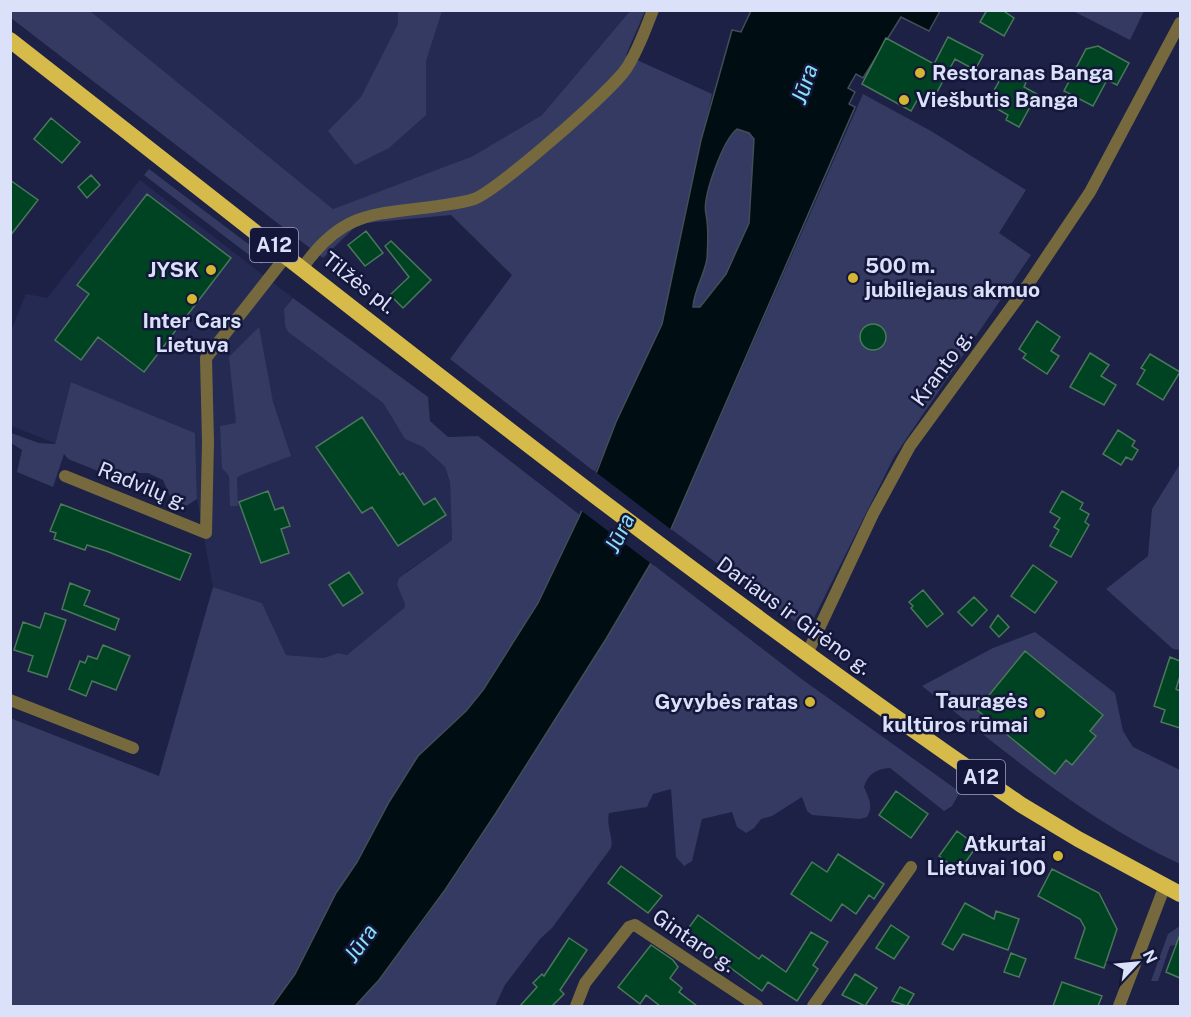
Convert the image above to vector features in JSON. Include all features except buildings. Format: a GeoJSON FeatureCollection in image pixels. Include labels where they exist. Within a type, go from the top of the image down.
{"type":"FeatureCollection","features":[{"type":"Feature","properties":{"kind":"highway","name":"Tilžės pl."},"geometry":{"type":"LineString","coordinates":[[10,40],[303,267],[536,452],[686,566]]}},
{"type":"Feature","properties":{"kind":"highway","name":"Dariaus ir Girėno g."},"geometry":{"type":"LineString","coordinates":[[686,566],[1020,804],[1164,888],[1180,894]]}},
{"type":"Feature","properties":{"kind":"street"},"geometry":{"type":"LineString","coordinates":[[303,267],[323,241],[340,227],[359,217],[463,202],[487,193],[580,116],[626,70],[653,10]]}},
{"type":"Feature","properties":{"kind":"street","name":"Kranto g."},"geometry":{"type":"LineString","coordinates":[[807,654],[873,514],[909,446],[1029,283],[1090,192],[1180,24]]}},
{"type":"Feature","properties":{"kind":"street","name":"Radvilų g."},"geometry":{"type":"LineString","coordinates":[[65,476],[206,533],[208,442],[206,358],[287,255]]}},
{"type":"Feature","properties":{"kind":"street"},"geometry":{"type":"LineString","coordinates":[[10,700],[133,748]]}},
{"type":"Feature","properties":{"kind":"street"},"geometry":{"type":"LineString","coordinates":[[813,1006],[911,867]]}},
{"type":"Feature","properties":{"kind":"street"},"geometry":{"type":"LineString","coordinates":[[1119,1006],[1164,888]]}},
{"type":"Feature","properties":{"kind":"street","name":"Gintaro g."},"geometry":{"type":"LineString","coordinates":[[576,1006],[585,983],[629,927],[635,925],[757,1006]]}},
{"type":"Feature","properties":{"kind":"shaded area"},"geometry":{"type":"Polygon","coordinates":[[[10,11],[90,11],[333,209],[473,156],[542,115],[630,11],[645,11],[626,55],[712,94],[662,324],[595,472],[450,359],[512,275],[451,215],[366,223],[354,228],[323,258],[11,18],[10,11]]]}},
{"type":"Feature","properties":{"kind":"shaded area"},"geometry":{"type":"Polygon","coordinates":[[[90,11],[630,11],[542,115],[473,156],[333,209],[90,11]]]}},
{"type":"Feature","properties":{"kind":"shaded area"},"geometry":{"type":"Polygon","coordinates":[[[398,11],[442,11],[426,61],[426,115],[389,148],[355,165],[328,131],[361,97],[398,24],[398,11]]]}},
{"type":"Feature","properties":{"kind":"shaded area"},"geometry":{"type":"Polygon","coordinates":[[[1073,11],[1144,11],[1130,40],[1073,11]]]}},
{"type":"Feature","properties":{"kind":"shaded area"},"geometry":{"type":"Polygon","coordinates":[[[863,94],[931,131],[1026,190],[999,233],[1031,255],[894,457],[813,620],[801,626],[671,529],[863,94]]]}},
{"type":"Feature","properties":{"kind":"shaded area"},"geometry":{"type":"Polygon","coordinates":[[[737,129],[749,133],[754,139],[749,223],[726,274],[700,307],[693,308],[707,254],[707,195],[720,156],[731,135],[737,129]]]}},
{"type":"Feature","properties":{"kind":"shaded area"},"geometry":{"type":"Polygon","coordinates":[[[149,169],[267,258],[261,264],[144,175],[149,169]]]}},
{"type":"Feature","properties":{"kind":"shaded area"},"geometry":{"type":"Polygon","coordinates":[[[140,180],[293,298],[284,309],[285,326],[288,332],[383,403],[405,439],[423,447],[445,467],[450,482],[452,540],[406,572],[397,585],[405,604],[404,608],[347,655],[338,653],[324,658],[286,655],[262,603],[213,587],[197,499],[195,433],[71,382],[55,443],[11,426],[10,333],[26,294],[47,298],[140,180]]]}},
{"type":"Feature","properties":{"kind":"shaded area"},"geometry":{"type":"Polygon","coordinates":[[[293,298],[428,397],[430,421],[448,437],[478,436],[580,515],[538,603],[483,689],[466,711],[418,756],[389,802],[357,862],[336,893],[295,974],[272,1006],[11,1006],[10,718],[159,776],[213,587],[262,603],[286,655],[324,658],[338,653],[347,655],[404,608],[405,604],[397,585],[399,578],[452,540],[450,482],[445,467],[423,447],[405,439],[383,403],[288,332],[285,326],[284,309],[293,298]]]}},
{"type":"Feature","properties":{"kind":"shaded area"},"geometry":{"type":"Polygon","coordinates":[[[259,327],[273,402],[291,456],[237,478],[238,506],[230,506],[229,476],[222,468],[220,426],[236,423],[229,357],[259,327]]]}},
{"type":"Feature","properties":{"kind":"shaded area"},"geometry":{"type":"Polygon","coordinates":[[[71,382],[195,433],[197,499],[186,506],[170,496],[163,480],[148,473],[103,473],[68,459],[64,454],[53,487],[17,472],[22,450],[11,443],[11,433],[39,443],[55,444],[71,382]]]}},
{"type":"Feature","properties":{"kind":"shaded area"},"geometry":{"type":"Polygon","coordinates":[[[1180,464],[1180,650],[1173,649],[1106,589],[1148,556],[1152,509],[1180,464]]]}},
{"type":"Feature","properties":{"kind":"shaded area"},"geometry":{"type":"Polygon","coordinates":[[[651,563],[803,680],[960,792],[952,806],[944,811],[890,768],[881,770],[870,776],[864,787],[870,805],[867,817],[860,819],[812,815],[807,811],[802,797],[772,816],[761,819],[754,828],[746,833],[737,827],[732,812],[702,819],[692,861],[684,866],[676,857],[671,789],[653,794],[647,807],[609,813],[611,848],[552,928],[540,939],[505,985],[495,1006],[355,1006],[398,955],[457,873],[565,704],[651,563]]]}},
{"type":"Feature","properties":{"kind":"shaded area"},"geometry":{"type":"Polygon","coordinates":[[[1035,632],[1115,693],[1123,731],[1133,747],[1180,770],[1180,864],[1111,827],[1046,783],[922,686],[993,648],[1035,632]]]}},
{"type":"Feature","properties":{"kind":"shaded area"},"geometry":{"type":"Polygon","coordinates":[[[1180,926],[1180,944],[1170,946],[1158,981],[1151,981],[1168,934],[1180,926]]]}},
{"type":"Feature","properties":{"kind":"water","name":"Jūra"},"geometry":{"type":"Polygon","coordinates":[[[751,11],[940,11],[929,31],[901,17],[863,78],[856,74],[848,88],[855,92],[849,104],[855,107],[671,529],[606,639],[445,890],[379,980],[355,1006],[272,1006],[295,974],[336,893],[357,862],[389,802],[418,756],[466,711],[483,690],[538,603],[580,515],[616,422],[662,324],[701,140],[732,30],[741,32],[751,11]],[[737,129],[731,135],[710,183],[706,206],[707,259],[693,307],[700,307],[726,274],[749,223],[754,139],[749,133],[737,129]]]}},
{"type":"Feature","properties":{"kind":"pier"},"geometry":{"type":"Polygon","coordinates":[[[593,470],[673,531],[653,565],[579,509],[593,470]]]}},
{"type":"Feature","properties":{"kind":"place","name":"Restoranas Banga"},"geometry":{"type":"Point","coordinates":[920,73]}},
{"type":"Feature","properties":{"kind":"place","name":"Viešbutis Banga"},"geometry":{"type":"Point","coordinates":[904,100]}},
{"type":"Feature","properties":{"kind":"place","name":"JYSK"},"geometry":{"type":"Point","coordinates":[211,270]}},
{"type":"Feature","properties":{"kind":"place","name":"500 m. jubiliejaus akmuo"},"geometry":{"type":"Point","coordinates":[853,278]}},
{"type":"Feature","properties":{"kind":"place","name":"Inter Cars Lietuva"},"geometry":{"type":"Point","coordinates":[192,299]}},
{"type":"Feature","properties":{"kind":"place","name":"Gyvybės ratas"},"geometry":{"type":"Point","coordinates":[810,702]}},
{"type":"Feature","properties":{"kind":"place","name":"Tauragės kultūros rūmai"},"geometry":{"type":"Point","coordinates":[1040,713]}},
{"type":"Feature","properties":{"kind":"place","name":"Atkurtai Lietuvai 100"},"geometry":{"type":"Point","coordinates":[1058,856]}}]}
